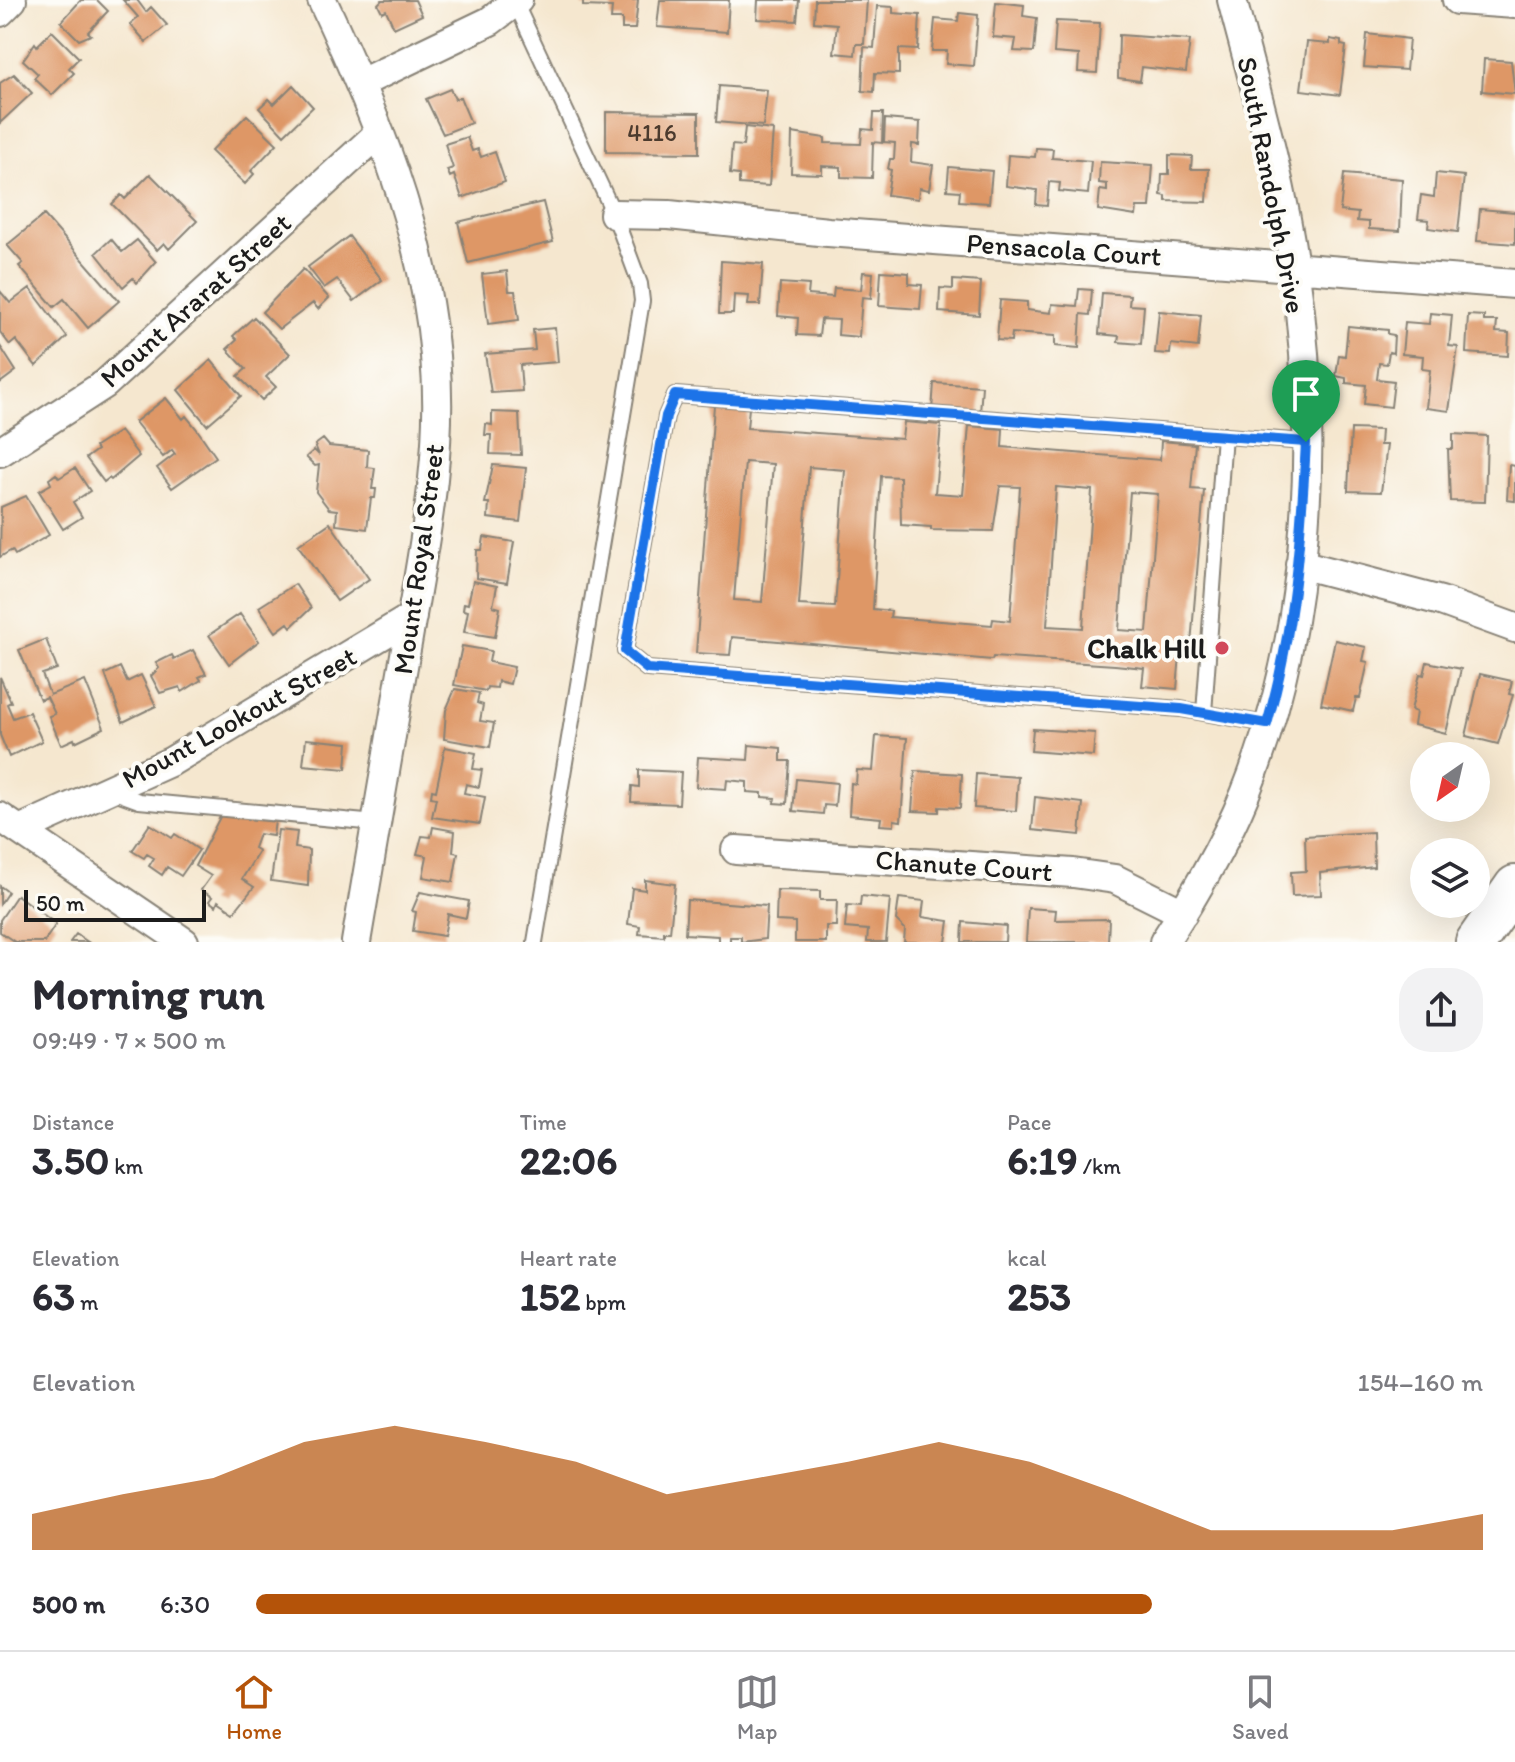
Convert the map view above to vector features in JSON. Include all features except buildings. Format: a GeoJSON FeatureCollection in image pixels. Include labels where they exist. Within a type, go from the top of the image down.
{"type":"FeatureCollection","features":[{"type":"Feature","properties":{"kind":"main road"},"geometry":{"type":"LineString","coordinates":[[1476,942],[1515,886]]}},
{"type":"Feature","properties":{"kind":"street"},"geometry":{"type":"LineString","coordinates":[[0,12],[12,0]]}},
{"type":"Feature","properties":{"kind":"street","name":"Mount Royal Street"},"geometry":{"type":"LineString","coordinates":[[322,0],[361,83],[413,227],[435,356],[437,444],[434,489],[356,942]]}},
{"type":"Feature","properties":{"kind":"street","name":"South Randolph Drive"},"geometry":{"type":"LineString","coordinates":[[1164,942],[1183,913],[1252,776],[1281,675],[1300,564],[1306,442],[1304,366],[1294,266],[1268,137],[1232,0]]}},
{"type":"Feature","properties":{"kind":"street"},"geometry":{"type":"LineString","coordinates":[[1457,0],[1515,4]]}},
{"type":"Feature","properties":{"kind":"street"},"geometry":{"type":"LineString","coordinates":[[361,83],[490,21],[516,1]]}},
{"type":"Feature","properties":{"kind":"street","name":"Mount Ararat Street"},"geometry":{"type":"LineString","coordinates":[[0,452],[105,384],[379,133]]}},
{"type":"Feature","properties":{"kind":"street","name":"Pensacola Court"},"geometry":{"type":"LineString","coordinates":[[614,214],[669,215],[828,232],[1515,284]]}},
{"type":"Feature","properties":{"kind":"street"},"geometry":{"type":"LineString","coordinates":[[1300,564],[1441,601],[1515,628]]}},
{"type":"Feature","properties":{"kind":"street","name":"Mount Lookout Street"},"geometry":{"type":"LineString","coordinates":[[10,823],[109,790],[172,761],[245,720],[412,617]]}},
{"type":"Feature","properties":{"kind":"street"},"geometry":{"type":"LineString","coordinates":[[10,823],[184,942]]}},
{"type":"Feature","properties":{"kind":"street","name":"Chanute Court"},"geometry":{"type":"LineString","coordinates":[[736,850],[1073,873],[1115,879],[1183,913]]}},
{"type":"Feature","properties":{"kind":"lane"},"geometry":{"type":"LineString","coordinates":[[516,1],[614,214],[640,284],[642,301],[535,942]]}},
{"type":"Feature","properties":{"kind":"lane"},"geometry":{"type":"LineString","coordinates":[[1267,724],[1204,713],[647,669],[625,651],[666,416],[675,395],[1306,442]]}},
{"type":"Feature","properties":{"kind":"lane"},"geometry":{"type":"LineString","coordinates":[[1204,713],[1224,435]]}},
{"type":"Feature","properties":{"kind":"lane"},"geometry":{"type":"LineString","coordinates":[[109,790],[139,801],[376,823]]}},
{"type":"Feature","properties":{"kind":"place","name":"Chalk Hill"},"geometry":{"type":"Point","coordinates":[1222,648]}},
{"type":"Feature","properties":{"kind":"route"},"geometry":{"type":"LineString","coordinates":[[675,395],[1306,442],[1300,564],[1281,675],[1267,724],[1181,709],[647,669],[625,651],[666,416],[675,395]]}}]}
